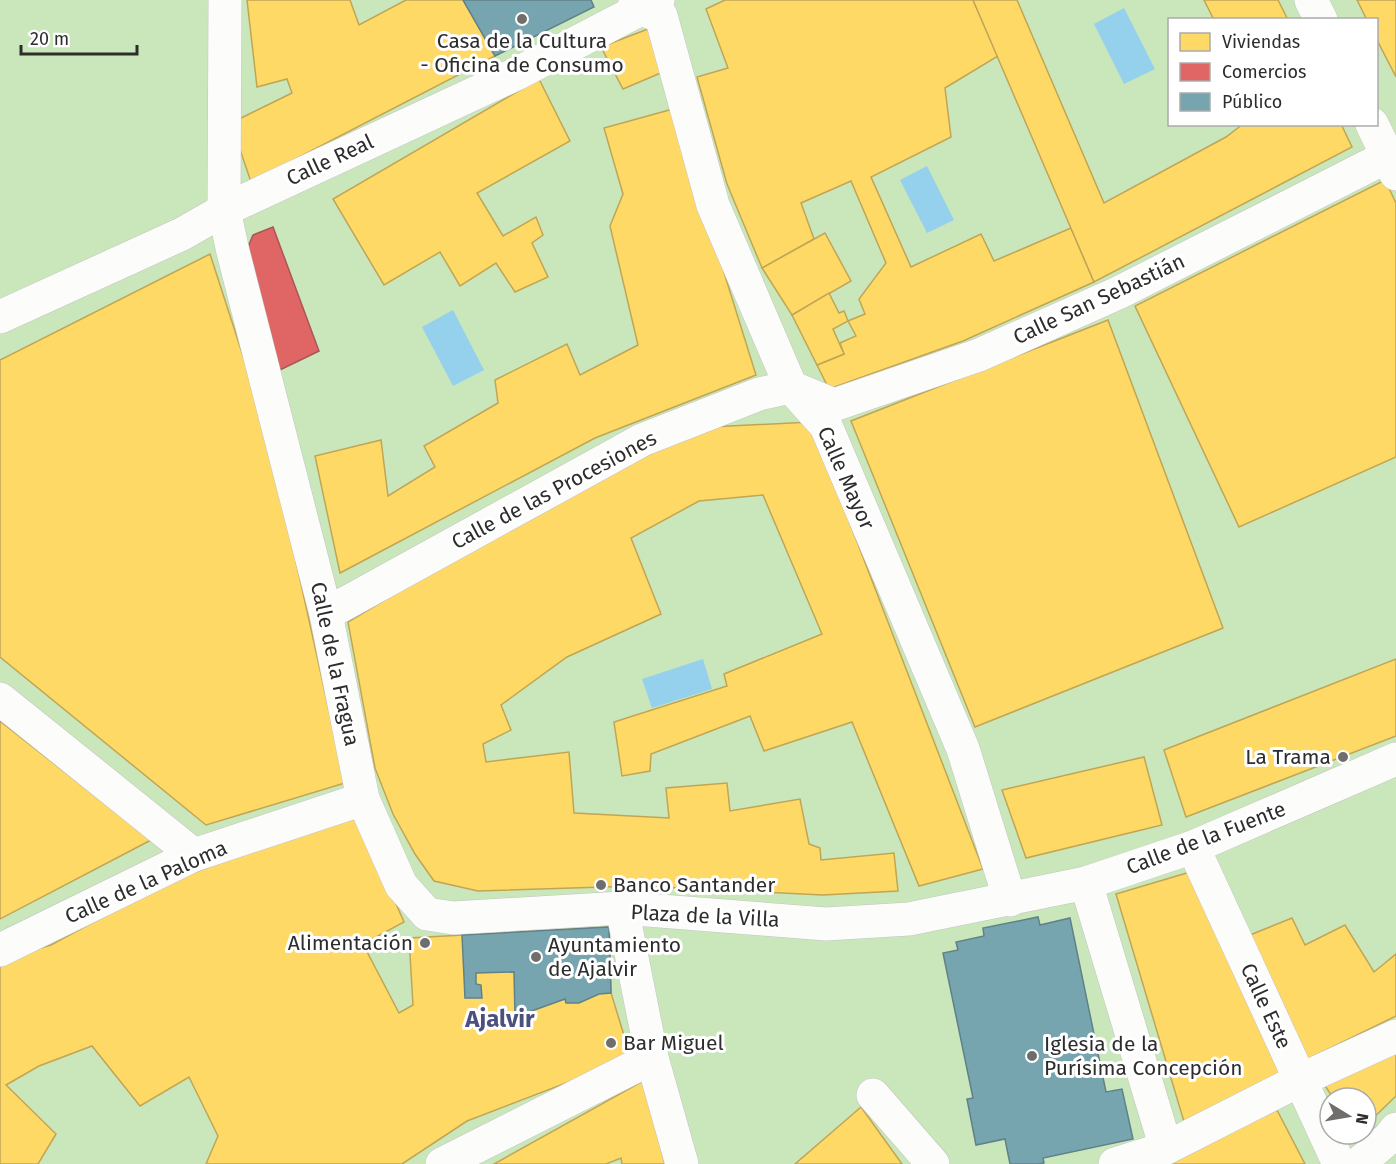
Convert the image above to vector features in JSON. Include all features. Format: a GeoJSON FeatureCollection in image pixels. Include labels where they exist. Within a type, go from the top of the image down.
{"type":"FeatureCollection","features":[{"type":"Feature","properties":{"kind":"street","name":"Calle de la Fragua"},"geometry":{"type":"LineString","coordinates":[[225,0],[224,210],[326,614],[363,799],[401,885],[427,914],[453,918],[622,908]]}},
{"type":"Feature","properties":{"kind":"street"},"geometry":{"type":"LineString","coordinates":[[1311,0],[1320,18]]}},
{"type":"Feature","properties":{"kind":"street","name":"Calle Real"},"geometry":{"type":"LineString","coordinates":[[0,316],[182,234],[224,210],[516,74],[644,3]]}},
{"type":"Feature","properties":{"kind":"street","name":"Calle Mayor"},"geometry":{"type":"LineString","coordinates":[[644,3],[661,16],[713,205],[791,387],[826,426],[963,749],[1010,900]]}},
{"type":"Feature","properties":{"kind":"street"},"geometry":{"type":"LineString","coordinates":[[1373,126],[1393,160]]}},
{"type":"Feature","properties":{"kind":"street","name":"Calle San Sebastián"},"geometry":{"type":"LineString","coordinates":[[791,387],[834,405],[979,355],[1118,293],[1393,160]]}},
{"type":"Feature","properties":{"kind":"street","name":"Calle de las Procesiones"},"geometry":{"type":"LineString","coordinates":[[326,614],[642,440],[759,394],[791,387]]}},
{"type":"Feature","properties":{"kind":"street"},"geometry":{"type":"LineString","coordinates":[[0,699],[194,855]]}},
{"type":"Feature","properties":{"kind":"street","name":"Calle de la Fuente"},"geometry":{"type":"LineString","coordinates":[[1010,900],[1086,884],[1193,847],[1396,759]]}},
{"type":"Feature","properties":{"kind":"street","name":"Calle de la Paloma"},"geometry":{"type":"LineString","coordinates":[[0,950],[194,855],[363,799]]}},
{"type":"Feature","properties":{"kind":"street","name":"Calle Este"},"geometry":{"type":"LineString","coordinates":[[1193,847],[1339,1164]]}},
{"type":"Feature","properties":{"kind":"street"},"geometry":{"type":"LineString","coordinates":[[1086,884],[1166,1148]]}},
{"type":"Feature","properties":{"kind":"street","name":"Plaza de la Villa"},"geometry":{"type":"LineString","coordinates":[[682,1164],[652,1058],[622,908],[826,924],[909,919],[1010,900]]}},
{"type":"Feature","properties":{"kind":"street"},"geometry":{"type":"LineString","coordinates":[[1115,1164],[1166,1148],[1300,1080],[1396,1036]]}},
{"type":"Feature","properties":{"kind":"street"},"geometry":{"type":"LineString","coordinates":[[442,1164],[652,1058]]}},
{"type":"Feature","properties":{"kind":"street"},"geometry":{"type":"LineString","coordinates":[[873,1095],[933,1164]]}},
{"type":"Feature","properties":{"kind":"street"},"geometry":{"type":"LineString","coordinates":[[1358,1164],[1390,1137],[1396,1129]]}},
{"type":"Feature","properties":{"kind":"green space"},"geometry":{"type":"Polygon","coordinates":[[[0,0],[1396,0],[1396,1164],[0,1164],[0,0]]]}},
{"type":"Feature","properties":{"kind":"water"},"geometry":{"type":"Polygon","coordinates":[[[1124,8],[1155,69],[1124,84],[1094,24],[1124,8]]]}},
{"type":"Feature","properties":{"kind":"water"},"geometry":{"type":"Polygon","coordinates":[[[927,166],[954,220],[927,233],[900,180],[927,166]]]}},
{"type":"Feature","properties":{"kind":"water"},"geometry":{"type":"Polygon","coordinates":[[[453,310],[484,370],[453,386],[422,327],[453,310]]]}},
{"type":"Feature","properties":{"kind":"water"},"geometry":{"type":"Polygon","coordinates":[[[703,659],[712,689],[652,708],[642,679],[703,659]]]}},
{"type":"Feature","properties":{"kind":"building: Viviendas"},"geometry":{"type":"Polygon","coordinates":[[[247,0],[350,0],[359,25],[406,0],[463,0],[495,56],[251,182],[231,123],[292,93],[287,79],[257,87],[247,0]]]}},
{"type":"Feature","properties":{"kind":"building: Viviendas"},"geometry":{"type":"Polygon","coordinates":[[[725,0],[973,0],[998,56],[945,88],[951,137],[871,177],[911,267],[981,234],[994,261],[1071,228],[1094,282],[963,341],[829,389],[817,365],[844,354],[840,343],[856,336],[848,321],[865,314],[859,299],[886,263],[851,181],[801,203],[814,239],[762,268],[727,184],[697,77],[728,68],[706,9],[725,0]]]}},
{"type":"Feature","properties":{"kind":"building: Viviendas"},"geometry":{"type":"Polygon","coordinates":[[[973,0],[1017,0],[1104,203],[1226,137],[1240,126],[1342,126],[1352,147],[1094,282],[973,0]]]}},
{"type":"Feature","properties":{"kind":"building: Viviendas"},"geometry":{"type":"Polygon","coordinates":[[[1204,0],[1278,0],[1287,18],[1213,18],[1204,0]]]}},
{"type":"Feature","properties":{"kind":"building: Viviendas"},"geometry":{"type":"Polygon","coordinates":[[[1357,0],[1396,0],[1396,77],[1378,42],[1378,18],[1366,18],[1357,0]]]}},
{"type":"Feature","properties":{"kind":"building: Viviendas"},"geometry":{"type":"Polygon","coordinates":[[[648,29],[663,72],[623,89],[601,47],[648,29]]]}},
{"type":"Feature","properties":{"kind":"building: Viviendas"},"geometry":{"type":"Polygon","coordinates":[[[539,79],[570,141],[477,193],[503,236],[536,217],[543,235],[532,243],[548,277],[515,292],[496,263],[460,286],[440,252],[384,285],[333,199],[539,79]]]}},
{"type":"Feature","properties":{"kind":"building: Viviendas"},"geometry":{"type":"Polygon","coordinates":[[[673,109],[756,375],[595,438],[340,573],[315,456],[381,440],[388,496],[435,467],[424,446],[498,403],[495,380],[567,344],[580,375],[638,345],[610,226],[623,194],[604,128],[673,109]]]}},
{"type":"Feature","properties":{"kind":"building: Viviendas"},"geometry":{"type":"Polygon","coordinates":[[[1385,180],[1396,203],[1396,457],[1239,527],[1135,306],[1385,180]]]}},
{"type":"Feature","properties":{"kind":"building: Viviendas"},"geometry":{"type":"Polygon","coordinates":[[[825,233],[851,281],[792,315],[762,268],[825,233]]]}},
{"type":"Feature","properties":{"kind":"building: Viviendas"},"geometry":{"type":"Polygon","coordinates":[[[210,254],[267,430],[345,783],[206,825],[0,657],[0,360],[210,254]]]}},
{"type":"Feature","properties":{"kind":"building: Viviendas"},"geometry":{"type":"Polygon","coordinates":[[[829,293],[839,313],[844,311],[848,321],[833,329],[844,354],[817,365],[792,315],[829,293]]]}},
{"type":"Feature","properties":{"kind":"building: Viviendas"},"geometry":{"type":"Polygon","coordinates":[[[1108,320],[1223,628],[975,727],[851,421],[1108,320]]]}},
{"type":"Feature","properties":{"kind":"building: Viviendas"},"geometry":{"type":"Polygon","coordinates":[[[811,422],[983,869],[919,886],[852,722],[764,751],[750,716],[651,754],[650,771],[622,776],[614,722],[727,686],[724,674],[822,634],[763,495],[699,501],[631,538],[661,614],[567,657],[501,705],[511,730],[483,744],[486,762],[569,752],[574,813],[669,818],[666,788],[727,783],[730,811],[800,799],[809,844],[820,848],[821,860],[894,853],[898,891],[823,895],[636,886],[478,891],[434,881],[415,854],[393,814],[375,768],[348,622],[562,494],[710,427],[811,422]]]}},
{"type":"Feature","properties":{"kind":"building: Viviendas"},"geometry":{"type":"Polygon","coordinates":[[[1396,659],[1396,736],[1186,817],[1164,750],[1396,659]]]}},
{"type":"Feature","properties":{"kind":"building: Viviendas"},"geometry":{"type":"Polygon","coordinates":[[[0,721],[151,840],[0,919],[0,721]]]}},
{"type":"Feature","properties":{"kind":"building: Viviendas"},"geometry":{"type":"Polygon","coordinates":[[[1144,757],[1162,825],[1026,858],[1002,790],[1144,757]]]}},
{"type":"Feature","properties":{"kind":"building: Viviendas"},"geometry":{"type":"Polygon","coordinates":[[[346,816],[360,822],[404,922],[363,944],[399,1013],[413,1005],[409,938],[609,927],[611,993],[631,1058],[467,1121],[402,1164],[206,1164],[218,1136],[189,1077],[140,1106],[92,1046],[39,1066],[6,1085],[56,1134],[38,1164],[0,1164],[0,960],[51,945],[138,898],[190,874],[346,816]]]}},
{"type":"Feature","properties":{"kind":"building: Viviendas"},"geometry":{"type":"Polygon","coordinates":[[[1197,870],[1288,1078],[1185,1125],[1116,894],[1197,870]]]}},
{"type":"Feature","properties":{"kind":"building: Viviendas"},"geometry":{"type":"Polygon","coordinates":[[[1292,918],[1305,945],[1345,925],[1374,972],[1396,954],[1396,1016],[1308,1059],[1250,935],[1292,918]]]}},
{"type":"Feature","properties":{"kind":"building: Viviendas"},"geometry":{"type":"Polygon","coordinates":[[[1396,1046],[1396,1096],[1378,1113],[1378,1086],[1325,1086],[1324,1084],[1396,1046]]]}},
{"type":"Feature","properties":{"kind":"building: Viviendas"},"geometry":{"type":"Polygon","coordinates":[[[643,1081],[665,1164],[622,1164],[621,1158],[606,1164],[494,1164],[643,1081]]]}},
{"type":"Feature","properties":{"kind":"building: Viviendas"},"geometry":{"type":"Polygon","coordinates":[[[861,1107],[902,1164],[795,1164],[861,1107]]]}},
{"type":"Feature","properties":{"kind":"building: Viviendas"},"geometry":{"type":"Polygon","coordinates":[[[1277,1110],[1305,1164],[1156,1164],[1277,1110]]]}},
{"type":"Feature","properties":{"kind":"building: Comercios"},"geometry":{"type":"Polygon","coordinates":[[[273,227],[319,351],[280,370],[247,249],[253,235],[273,227]]]}},
{"type":"Feature","properties":{"kind":"building: Público","name":"Casa de la Cultura - Oficina de Consumo"},"geometry":{"type":"Polygon","coordinates":[[[463,0],[591,0],[594,7],[495,56],[463,0]]]}},
{"type":"Feature","properties":{"kind":"building: Público","name":"Iglesia de la Purísima Concepción"},"geometry":{"type":"Polygon","coordinates":[[[1038,917],[1040,925],[1070,918],[1106,1092],[1122,1089],[1133,1139],[1043,1158],[1044,1163],[1010,1164],[1005,1139],[976,1145],[967,1099],[973,1098],[943,953],[958,950],[956,942],[984,936],[983,928],[1038,917]]]}},
{"type":"Feature","properties":{"kind":"building: Público","name":"Ayuntamiento de Ajalvir"},"geometry":{"type":"Polygon","coordinates":[[[609,927],[611,993],[599,994],[579,1003],[566,1003],[565,999],[515,1017],[514,972],[476,973],[476,984],[481,985],[482,998],[465,998],[462,935],[609,927]]]}},
{"type":"Feature","properties":{"kind":"place","name":"Casa de la Cultura - Oficina de Consumo"},"geometry":{"type":"Point","coordinates":[522,19]}},
{"type":"Feature","properties":{"kind":"place","name":"La Trama"},"geometry":{"type":"Point","coordinates":[1343,757]}},
{"type":"Feature","properties":{"kind":"place","name":"Banco Santander"},"geometry":{"type":"Point","coordinates":[601,885]}},
{"type":"Feature","properties":{"kind":"place","name":"Alimentación"},"geometry":{"type":"Point","coordinates":[425,943]}},
{"type":"Feature","properties":{"kind":"place","name":"Ayuntamiento de Ajalvir"},"geometry":{"type":"Point","coordinates":[536,957]}},
{"type":"Feature","properties":{"kind":"place","name":"Bar Miguel"},"geometry":{"type":"Point","coordinates":[611,1043]}},
{"type":"Feature","properties":{"kind":"place","name":"Iglesia de la Purísima Concepción"},"geometry":{"type":"Point","coordinates":[1032,1056]}},
{"type":"Feature","properties":{"kind":"district","name":"Ajalvir"},"geometry":{"type":"Point","coordinates":[500,1019]}}]}
